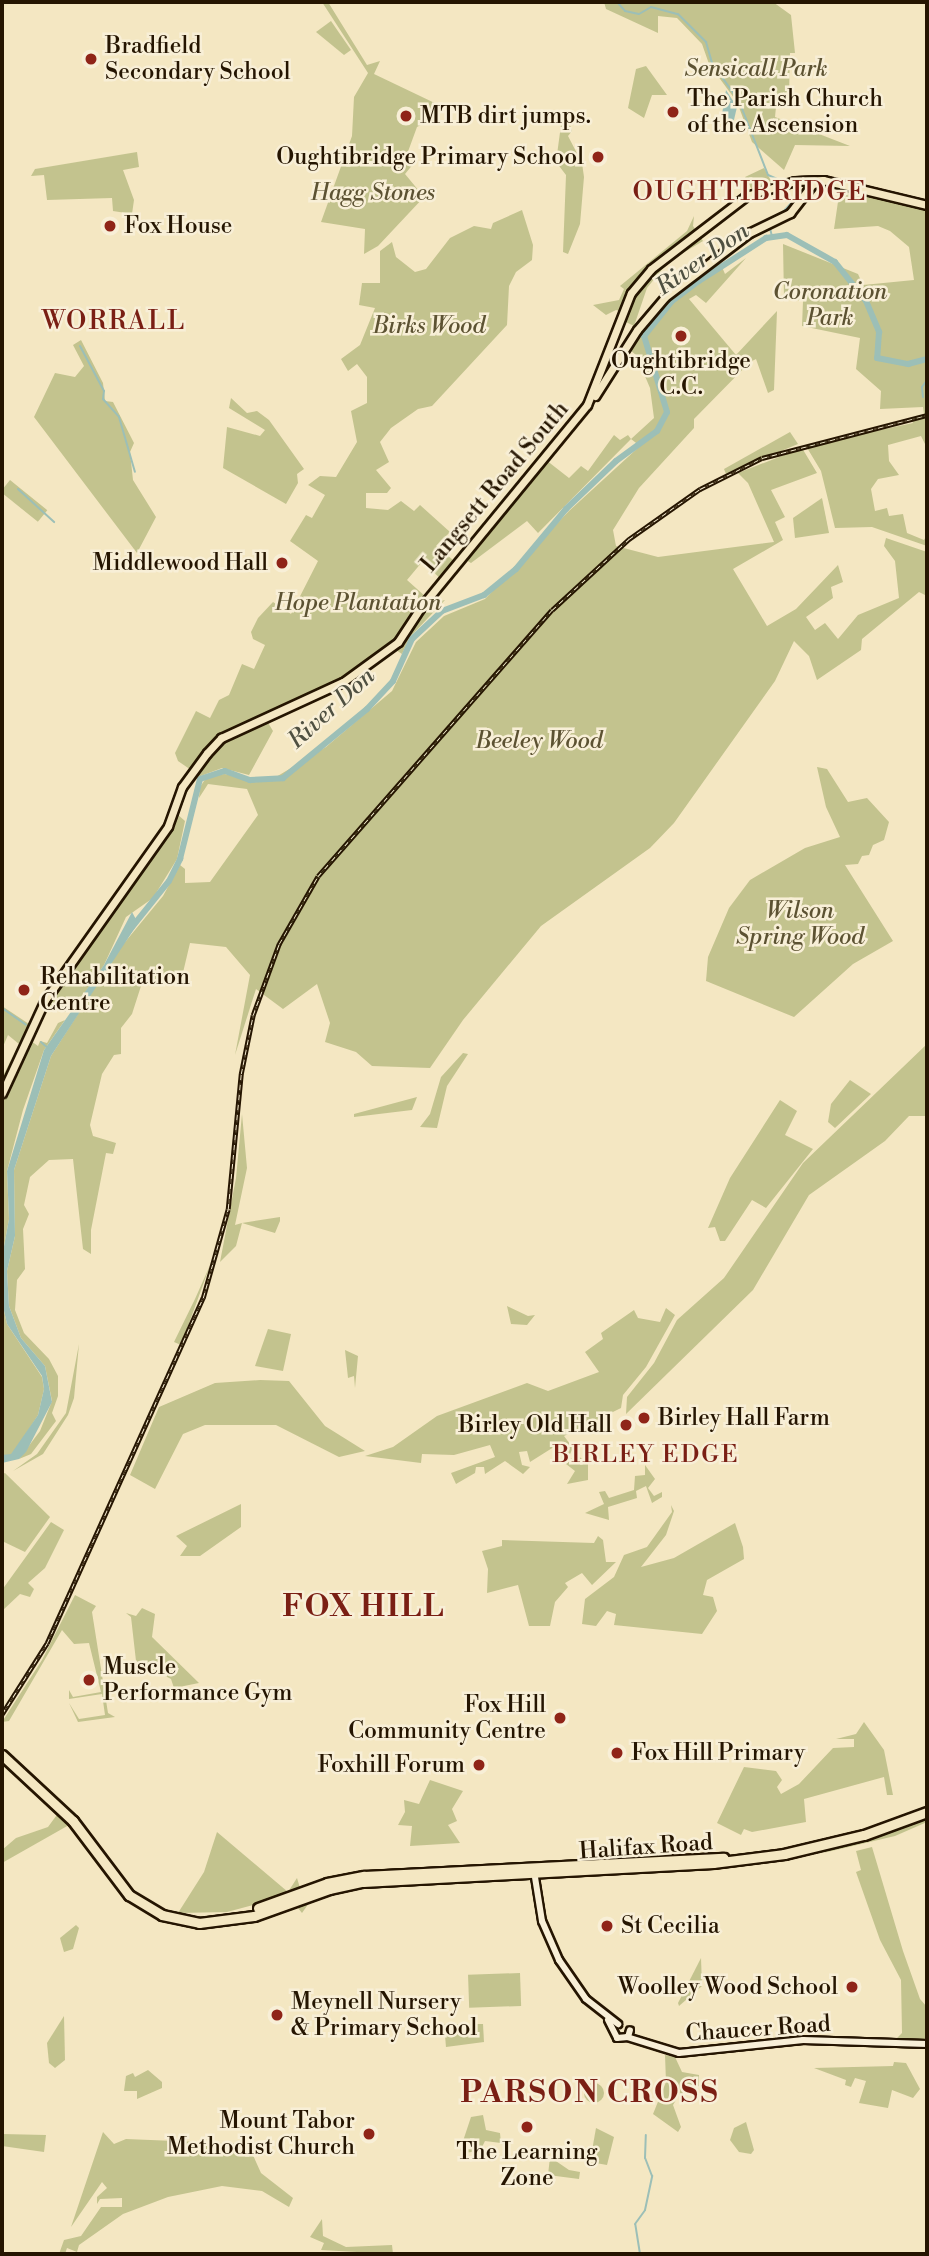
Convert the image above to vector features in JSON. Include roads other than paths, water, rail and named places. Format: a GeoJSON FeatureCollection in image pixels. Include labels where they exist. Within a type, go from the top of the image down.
{"type":"FeatureCollection","features":[{"type":"Feature","properties":{"kind":"highway","name":"Halifax Road"},"geometry":{"type":"LineString","coordinates":[[2,1747],[27,1775]]}},
{"type":"Feature","properties":{"kind":"highway","name":"Halifax Road"},"geometry":{"type":"LineString","coordinates":[[2,1755],[73,1815],[128,1888],[154,1906],[183,1917],[213,1919],[290,1901],[364,1876],[729,1860],[818,1847],[927,1812]]}},
{"type":"Feature","properties":{"kind":"main road"},"geometry":{"type":"LineString","coordinates":[[601,382],[631,293],[690,236],[752,193],[826,181],[927,205]]}},
{"type":"Feature","properties":{"kind":"main road"},"geometry":{"type":"LineString","coordinates":[[601,382],[650,313],[748,233],[790,213],[809,182]]}},
{"type":"Feature","properties":{"kind":"main road","name":"Langsett Road South"},"geometry":{"type":"LineString","coordinates":[[2,1093],[51,990],[168,826],[182,787],[212,747],[343,682],[393,648],[587,405],[601,382]]}},
{"type":"Feature","properties":{"kind":"main road"},"geometry":{"type":"LineString","coordinates":[[534,1869],[542,1921],[555,1953],[579,1991],[608,2020],[617,2038],[627,2037],[630,2030]]}},
{"type":"Feature","properties":{"kind":"main road"},"geometry":{"type":"LineString","coordinates":[[608,2020],[618,2024],[625,2023],[636,2038]]}},
{"type":"Feature","properties":{"kind":"main road"},"geometry":{"type":"LineString","coordinates":[[613,2031],[618,2024]]}},
{"type":"Feature","properties":{"kind":"main road","name":"Chaucer Road"},"geometry":{"type":"LineString","coordinates":[[627,2037],[679,2053],[803,2039],[927,2044]]}},
{"type":"Feature","properties":{"kind":"water"},"geometry":{"type":"Polygon","coordinates":[[[726,90],[737,107],[733,124],[721,120],[726,90]]]}},
{"type":"Feature","properties":{"kind":"water"},"geometry":{"type":"Polygon","coordinates":[[[132,912],[138,923],[51,1056],[14,1170],[15,1236],[7,1271],[9,1306],[21,1338],[45,1366],[52,1402],[26,1452],[19,1459],[2,1463],[2,1455],[11,1454],[38,1415],[44,1389],[42,1376],[7,1324],[2,1302],[2,1257],[9,1219],[7,1171],[44,1050],[104,965],[132,912]]]}},
{"type":"Feature","properties":{"kind":"waterway"},"geometry":{"type":"LineString","coordinates":[[617,2],[625,11],[639,14],[651,7],[678,14],[706,42],[712,63],[739,101],[768,175],[782,181]]}},
{"type":"Feature","properties":{"kind":"waterway"},"geometry":{"type":"LineString","coordinates":[[781,214],[796,198],[798,187]]}},
{"type":"Feature","properties":{"kind":"waterway"},"geometry":{"type":"LineString","coordinates":[[770,228],[772,237]]}},
{"type":"Feature","properties":{"kind":"waterway","name":"River Don"},"geometry":{"type":"LineString","coordinates":[[120,942],[169,881],[180,859],[200,779],[225,771],[250,780],[283,778],[367,709],[393,681],[412,639],[442,611],[484,595],[516,569],[566,509],[616,461],[657,431],[667,412],[644,336],[672,301],[699,281],[766,238],[787,235],[835,262],[866,301],[879,332],[877,358],[908,364],[927,359]]}},
{"type":"Feature","properties":{"kind":"waterway"},"geometry":{"type":"LineString","coordinates":[[80,346],[104,391],[103,399],[119,417],[135,472]]}},
{"type":"Feature","properties":{"kind":"waterway"},"geometry":{"type":"LineString","coordinates":[[923,397],[922,387],[927,380]]}},
{"type":"Feature","properties":{"kind":"waterway"},"geometry":{"type":"LineString","coordinates":[[18,489],[54,522]]}},
{"type":"Feature","properties":{"kind":"waterway"},"geometry":{"type":"LineString","coordinates":[[2,1008],[26,1025]]}},
{"type":"Feature","properties":{"kind":"waterway"},"geometry":{"type":"LineString","coordinates":[[41,1042],[48,1048]]}},
{"type":"Feature","properties":{"kind":"waterway"},"geometry":{"type":"LineString","coordinates":[[640,2254],[635,2224],[645,2210],[652,2176],[645,2158],[646,2135]]}},
{"type":"Feature","properties":{"kind":"railway"},"geometry":{"type":"LineString","coordinates":[[2,1714],[47,1643],[203,1298],[228,1209],[241,1074],[253,1015],[279,944],[318,876],[552,610],[629,539],[700,489],[762,458],[927,415]]}},
{"type":"Feature","properties":{"kind":"place","name":"Bradfield Secondary School"},"geometry":{"type":"Point","coordinates":[91,59]}},
{"type":"Feature","properties":{"kind":"place","name":"The Parish Church of the Ascension"},"geometry":{"type":"Point","coordinates":[673,112]}},
{"type":"Feature","properties":{"kind":"place","name":"MTB dirt jumps."},"geometry":{"type":"Point","coordinates":[406,116]}},
{"type":"Feature","properties":{"kind":"place","name":"Oughtibridge Primary School"},"geometry":{"type":"Point","coordinates":[598,157]}},
{"type":"Feature","properties":{"kind":"place","name":"Fox House"},"geometry":{"type":"Point","coordinates":[110,226]}},
{"type":"Feature","properties":{"kind":"place","name":"Oughtibridge C.C."},"geometry":{"type":"Point","coordinates":[681,336]}},
{"type":"Feature","properties":{"kind":"place","name":"Middlewood Hall"},"geometry":{"type":"Point","coordinates":[282,563]}},
{"type":"Feature","properties":{"kind":"place","name":"Rehabilitation Centre"},"geometry":{"type":"Point","coordinates":[24,990]}},
{"type":"Feature","properties":{"kind":"place","name":"Birley Hall Farm"},"geometry":{"type":"Point","coordinates":[644,1418]}},
{"type":"Feature","properties":{"kind":"place","name":"Birley Old Hall"},"geometry":{"type":"Point","coordinates":[626,1425]}},
{"type":"Feature","properties":{"kind":"place","name":"Muscle Performance Gym"},"geometry":{"type":"Point","coordinates":[89,1680]}},
{"type":"Feature","properties":{"kind":"place","name":"Fox Hill Community Centre"},"geometry":{"type":"Point","coordinates":[560,1718]}},
{"type":"Feature","properties":{"kind":"place","name":"Fox Hill Primary"},"geometry":{"type":"Point","coordinates":[617,1753]}},
{"type":"Feature","properties":{"kind":"place","name":"Foxhill Forum"},"geometry":{"type":"Point","coordinates":[479,1765]}},
{"type":"Feature","properties":{"kind":"place","name":"St Cecilia"},"geometry":{"type":"Point","coordinates":[607,1926]}},
{"type":"Feature","properties":{"kind":"place","name":"Woolley Wood School"},"geometry":{"type":"Point","coordinates":[852,1987]}},
{"type":"Feature","properties":{"kind":"place","name":"Meynell Nursery & Primary School"},"geometry":{"type":"Point","coordinates":[277,2015]}},
{"type":"Feature","properties":{"kind":"place","name":"The Learning Zone"},"geometry":{"type":"Point","coordinates":[527,2127]}},
{"type":"Feature","properties":{"kind":"place","name":"Mount Tabor Methodist Church"},"geometry":{"type":"Point","coordinates":[369,2134]}},
{"type":"Feature","properties":{"kind":"district","name":"OUGHTIBRIDGE"},"geometry":{"type":"Point","coordinates":[750,193]}},
{"type":"Feature","properties":{"kind":"district","name":"WORRALL"},"geometry":{"type":"Point","coordinates":[114,322]}},
{"type":"Feature","properties":{"kind":"district","name":"BIRLEY EDGE"},"geometry":{"type":"Point","coordinates":[646,1456]}},
{"type":"Feature","properties":{"kind":"district","name":"FOX HILL"},"geometry":{"type":"Point","coordinates":[364,1607]}},
{"type":"Feature","properties":{"kind":"district","name":"PARSON CROSS"},"geometry":{"type":"Point","coordinates":[590,2093]}},
{"type":"Feature","properties":{"kind":"park label","name":"Sensicall Park"},"geometry":{"type":"Point","coordinates":[756,69]}},
{"type":"Feature","properties":{"kind":"park label","name":"Hagg Stones"},"geometry":{"type":"Point","coordinates":[373,193]}},
{"type":"Feature","properties":{"kind":"park label","name":"Coronation Park"},"geometry":{"type":"Point","coordinates":[830,305]}},
{"type":"Feature","properties":{"kind":"park label","name":"Birks Wood"},"geometry":{"type":"Point","coordinates":[429,326]}},
{"type":"Feature","properties":{"kind":"park label","name":"Hope Plantation"},"geometry":{"type":"Point","coordinates":[358,603]}},
{"type":"Feature","properties":{"kind":"park label","name":"Beeley Wood"},"geometry":{"type":"Point","coordinates":[539,741]}},
{"type":"Feature","properties":{"kind":"park label","name":"Wilson Spring Wood"},"geometry":{"type":"Point","coordinates":[800,924]}}]}
